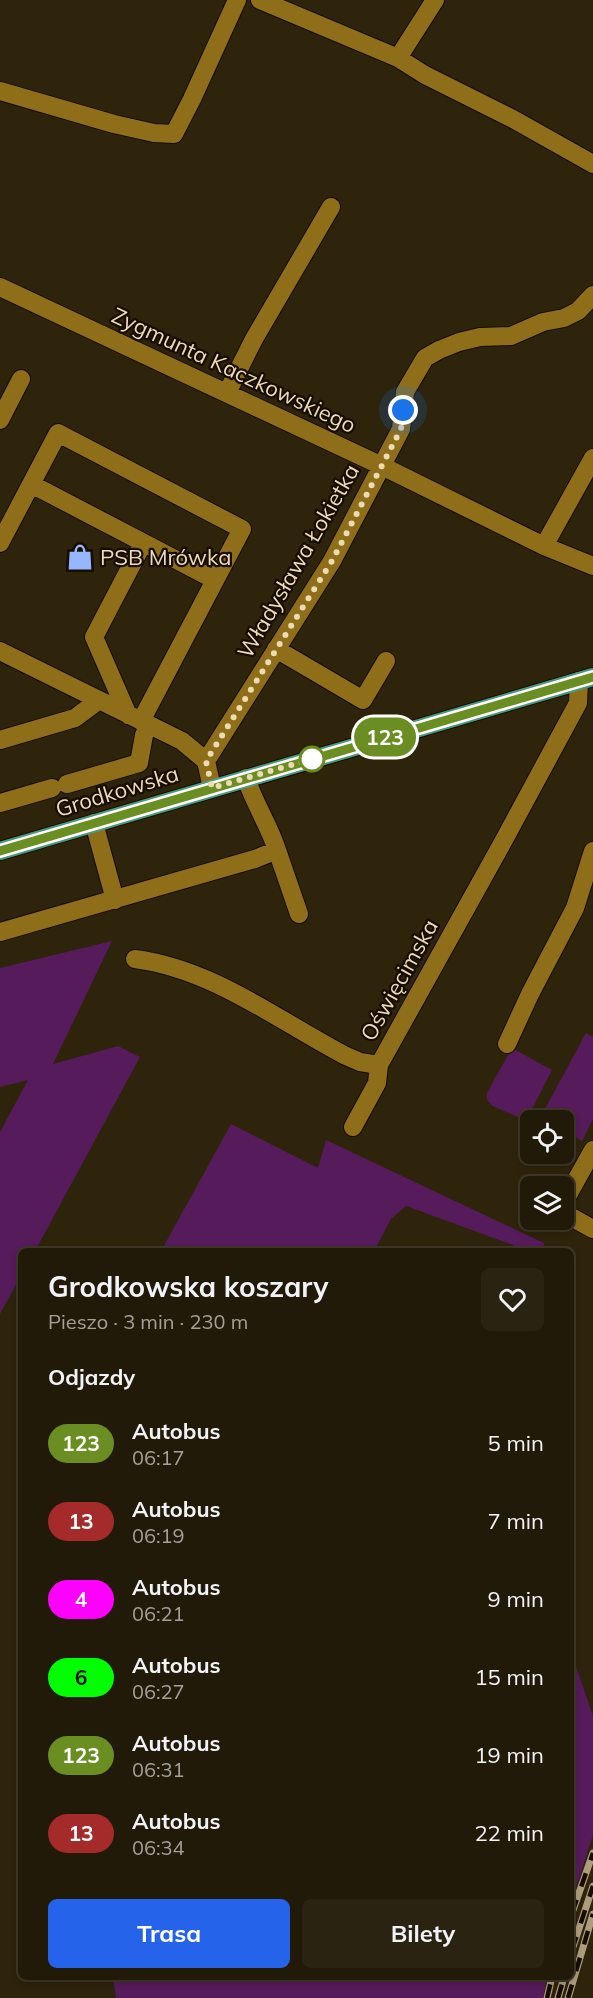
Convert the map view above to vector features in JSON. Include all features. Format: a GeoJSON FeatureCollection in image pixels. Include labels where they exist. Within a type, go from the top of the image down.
{"type":"FeatureCollection","features":[{"type":"Feature","properties":{"kind":"main road","name":"Grodkowska"},"geometry":{"type":"LineString","coordinates":[[0,851],[586,679]]}},
{"type":"Feature","properties":{"kind":"street"},"geometry":{"type":"LineString","coordinates":[[0,91],[114,124],[154,133],[174,134],[237,0]]}},
{"type":"Feature","properties":{"kind":"street"},"geometry":{"type":"LineString","coordinates":[[260,0],[398,58],[425,75],[513,119],[593,164]]}},
{"type":"Feature","properties":{"kind":"street"},"geometry":{"type":"LineString","coordinates":[[398,58],[435,0]]}},
{"type":"Feature","properties":{"kind":"street"},"geometry":{"type":"LineString","coordinates":[[227,393],[254,339],[331,207]]}},
{"type":"Feature","properties":{"kind":"street","name":"Zygmunta Kaczkowskiego"},"geometry":{"type":"LineString","coordinates":[[0,287],[382,466],[544,546],[593,566]]}},
{"type":"Feature","properties":{"kind":"street","name":"Władysława Łokietka"},"geometry":{"type":"LineString","coordinates":[[206,761],[332,561],[401,429],[405,392],[425,358],[459,342],[480,337],[511,336],[543,322],[564,318],[578,311],[593,295]]}},
{"type":"Feature","properties":{"kind":"street"},"geometry":{"type":"LineString","coordinates":[[2,412],[21,379]]}},
{"type":"Feature","properties":{"kind":"street"},"geometry":{"type":"LineString","coordinates":[[0,543],[57,433],[242,529],[139,720]]}},
{"type":"Feature","properties":{"kind":"street"},"geometry":{"type":"LineString","coordinates":[[544,546],[593,458]]}},
{"type":"Feature","properties":{"kind":"street"},"geometry":{"type":"LineString","coordinates":[[31,484],[215,580]]}},
{"type":"Feature","properties":{"kind":"street"},"geometry":{"type":"LineString","coordinates":[[0,803],[139,763],[144,735],[139,720],[94,637],[143,543]]}},
{"type":"Feature","properties":{"kind":"street"},"geometry":{"type":"LineString","coordinates":[[276,649],[363,700],[386,661]]}},
{"type":"Feature","properties":{"kind":"street"},"geometry":{"type":"LineString","coordinates":[[0,651],[182,741],[206,761],[212,788]]}},
{"type":"Feature","properties":{"kind":"street","name":"Oświęcimska"},"geometry":{"type":"LineString","coordinates":[[135,959],[160,962],[209,980],[344,1055],[360,1062],[379,1065],[578,703],[586,679]]}},
{"type":"Feature","properties":{"kind":"street"},"geometry":{"type":"LineString","coordinates":[[0,740],[75,718],[99,700]]}},
{"type":"Feature","properties":{"kind":"street"},"geometry":{"type":"LineString","coordinates":[[246,778],[251,794],[270,829],[299,914]]}},
{"type":"Feature","properties":{"kind":"street"},"geometry":{"type":"LineString","coordinates":[[94,823],[115,900]]}},
{"type":"Feature","properties":{"kind":"street"},"geometry":{"type":"LineString","coordinates":[[0,932],[255,859],[277,850]]}},
{"type":"Feature","properties":{"kind":"street"},"geometry":{"type":"LineString","coordinates":[[507,1044],[575,908],[593,851]]}},
{"type":"Feature","properties":{"kind":"street"},"geometry":{"type":"LineString","coordinates":[[353,1127],[377,1083],[379,1065]]}},
{"type":"Feature","properties":{"kind":"street"},"geometry":{"type":"LineString","coordinates":[[574,1184],[593,1150]]}},
{"type":"Feature","properties":{"kind":"street"},"geometry":{"type":"LineString","coordinates":[[574,1219],[593,1229]]}},
{"type":"Feature","properties":{"kind":"shaded area"},"geometry":{"type":"Polygon","coordinates":[[[112,941],[53,1064],[118,1046],[140,1057],[37,1248],[18,1248],[18,1281],[0,1314],[0,1132],[28,1080],[0,1087],[0,968],[112,941]]]}},
{"type":"Feature","properties":{"kind":"shaded area"},"geometry":{"type":"Polygon","coordinates":[[[586,1033],[593,1037],[593,1119],[582,1141],[574,1137],[574,1110],[544,1110],[586,1033]]]}},
{"type":"Feature","properties":{"kind":"shaded area"},"geometry":{"type":"Polygon","coordinates":[[[512,1048],[552,1070],[532,1110],[520,1110],[520,1118],[493,1106],[487,1100],[487,1093],[512,1048]]]}},
{"type":"Feature","properties":{"kind":"shaded area"},"geometry":{"type":"Polygon","coordinates":[[[231,1124],[318,1168],[326,1140],[544,1243],[544,1248],[513,1248],[513,1245],[406,1206],[391,1219],[376,1248],[163,1248],[231,1124]]]}},
{"type":"Feature","properties":{"kind":"shaded area"},"geometry":{"type":"Polygon","coordinates":[[[574,1661],[593,1716],[593,1835],[574,1894],[574,1661]]]}},
{"type":"Feature","properties":{"kind":"shaded area"},"geometry":{"type":"Polygon","coordinates":[[[113,1980],[546,1980],[543,1998],[116,1998],[113,1980]]]}},
{"type":"Feature","properties":{"kind":"railway"},"geometry":{"type":"LineString","coordinates":[[574,1907],[593,1853]]}},
{"type":"Feature","properties":{"kind":"railway"},"geometry":{"type":"LineString","coordinates":[[574,1944],[593,1886]]}},
{"type":"Feature","properties":{"kind":"railway"},"geometry":{"type":"LineString","coordinates":[[574,1978],[593,1914]]}},
{"type":"Feature","properties":{"kind":"railway"},"geometry":{"type":"LineString","coordinates":[[547,1998],[551,1980]]}},
{"type":"Feature","properties":{"kind":"railway"},"geometry":{"type":"LineString","coordinates":[[558,1998],[563,1980]]}},
{"type":"Feature","properties":{"kind":"railway"},"geometry":{"type":"LineString","coordinates":[[568,1998],[573,1980]]}},
{"type":"Feature","properties":{"kind":"bus line","name":"123"},"geometry":{"type":"LineString","coordinates":[[0,851],[593,677]]}},
{"type":"Feature","properties":{"kind":"place","name":"PSB Mrówka"},"geometry":{"type":"Point","coordinates":[80,557]}},
{"type":"Feature","properties":{"kind":"route"},"geometry":{"type":"LineString","coordinates":[[312,759],[212,788],[206,761],[332,561],[401,429],[403,410]]}}]}
